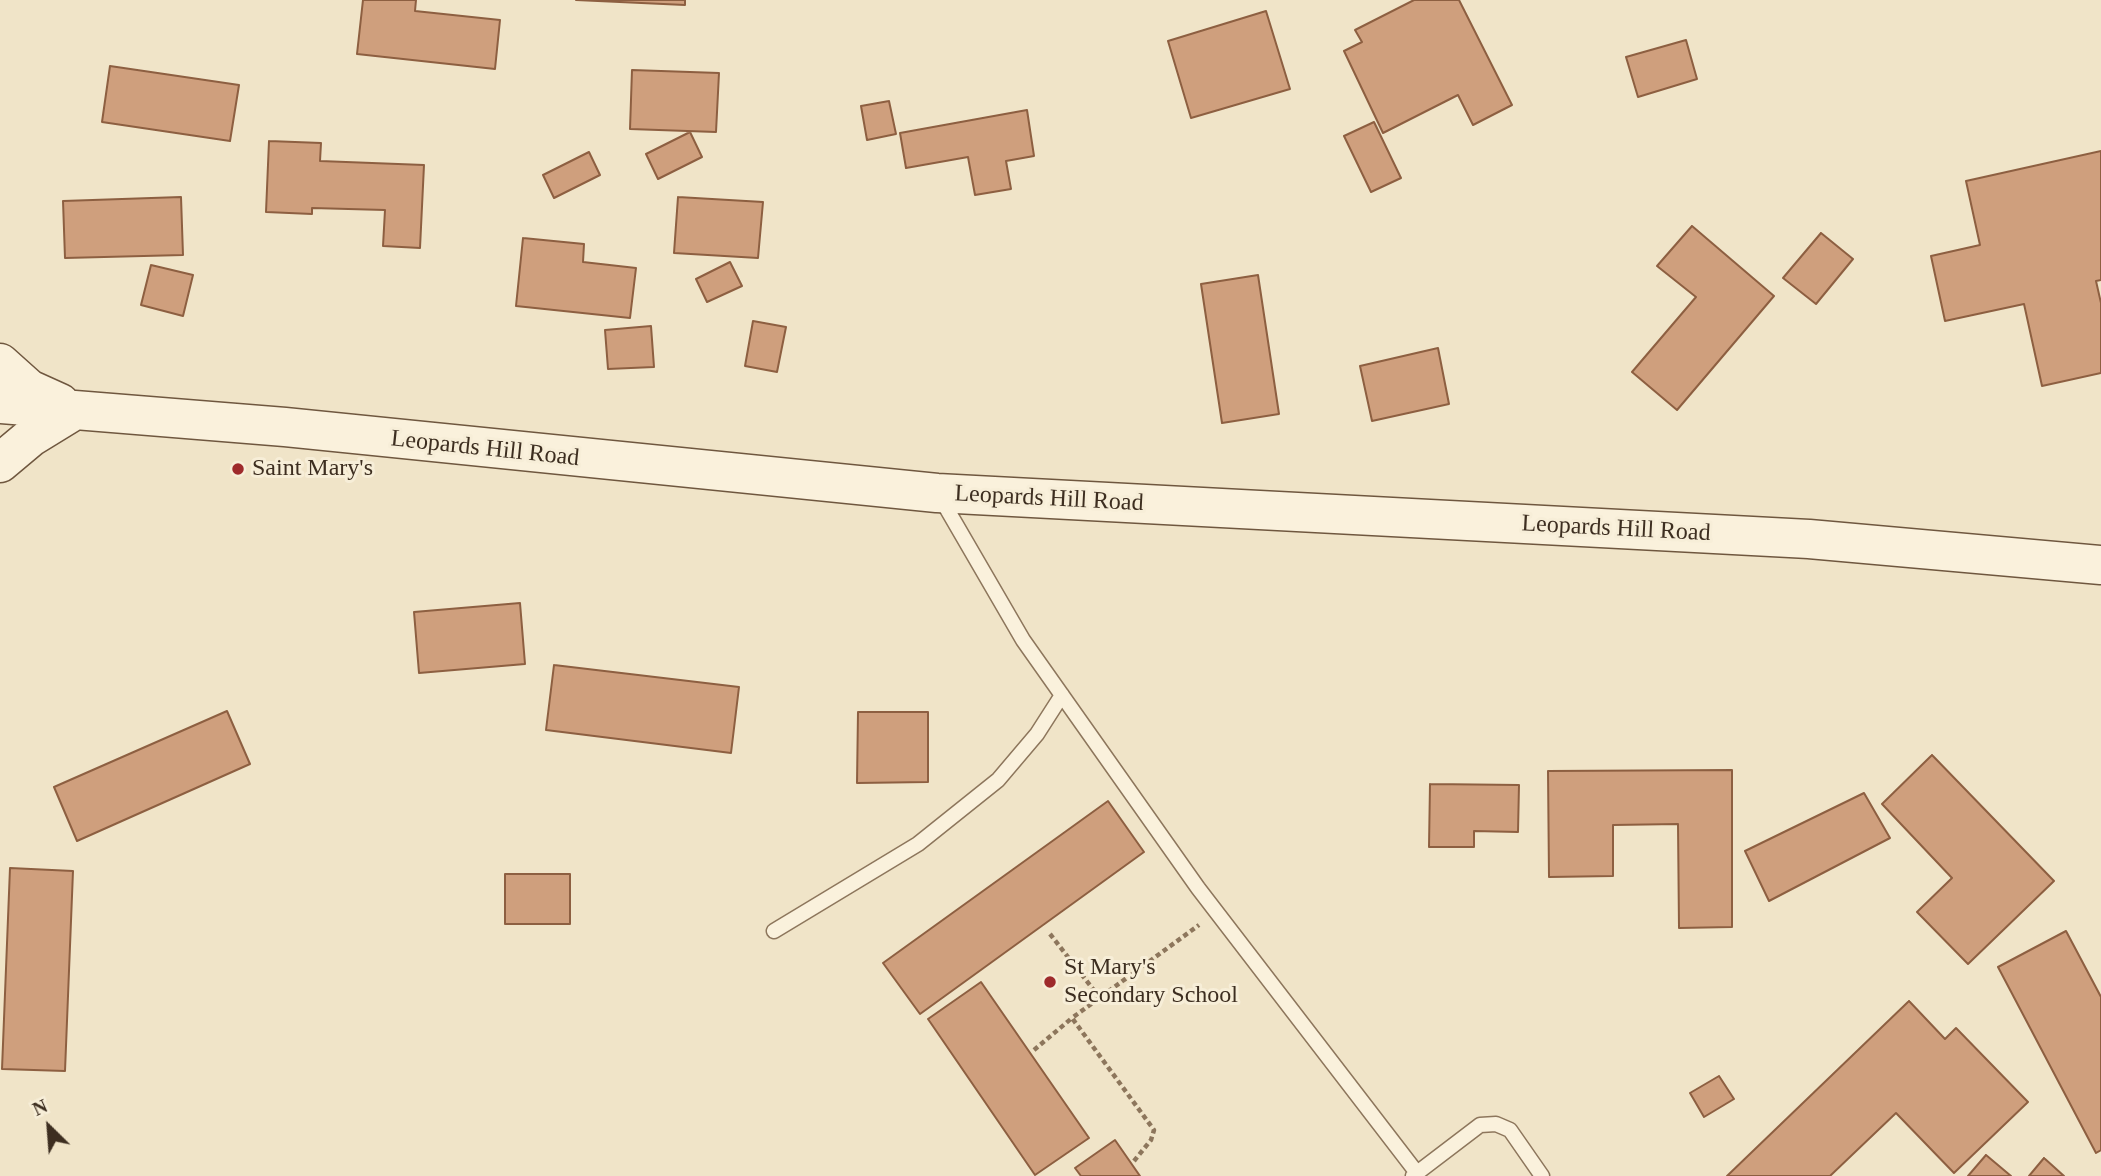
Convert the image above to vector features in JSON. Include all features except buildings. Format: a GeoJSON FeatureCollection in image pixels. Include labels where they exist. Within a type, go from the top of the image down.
{"type":"FeatureCollection","features":[{"type":"Feature","properties":{"kind":"main road"},"geometry":{"type":"LineString","coordinates":[[0,363],[29,389],[75,410]]}},
{"type":"Feature","properties":{"kind":"main road","name":"Leopards Hill Road"},"geometry":{"type":"LineString","coordinates":[[0,404],[285,427],[937,494],[1809,539],[2101,565]]}},
{"type":"Feature","properties":{"kind":"main road"},"geometry":{"type":"LineString","coordinates":[[0,463],[31,437],[75,410]]}},
{"type":"Feature","properties":{"kind":"lane"},"geometry":{"type":"LineString","coordinates":[[937,494],[1023,640],[1216,912],[1415,1174],[1480,1125],[1496,1124],[1510,1130],[1542,1176]]}},
{"type":"Feature","properties":{"kind":"lane"},"geometry":{"type":"LineString","coordinates":[[774,931],[918,844],[998,779],[1037,734],[1062,695]]}},
{"type":"Feature","properties":{"kind":"path"},"geometry":{"type":"LineString","coordinates":[[1034,1050],[1072,1018],[1216,912]]}},
{"type":"Feature","properties":{"kind":"path"},"geometry":{"type":"LineString","coordinates":[[1050,934],[1100,998]]}},
{"type":"Feature","properties":{"kind":"path"},"geometry":{"type":"LineString","coordinates":[[1072,1018],[1154,1130],[1151,1140],[1134,1161]]}},
{"type":"Feature","properties":{"kind":"place","name":"Saint Mary's"},"geometry":{"type":"Point","coordinates":[238,469]}},
{"type":"Feature","properties":{"kind":"place","name":"St Mary's Secondary School"},"geometry":{"type":"Point","coordinates":[1050,982]}}]}
